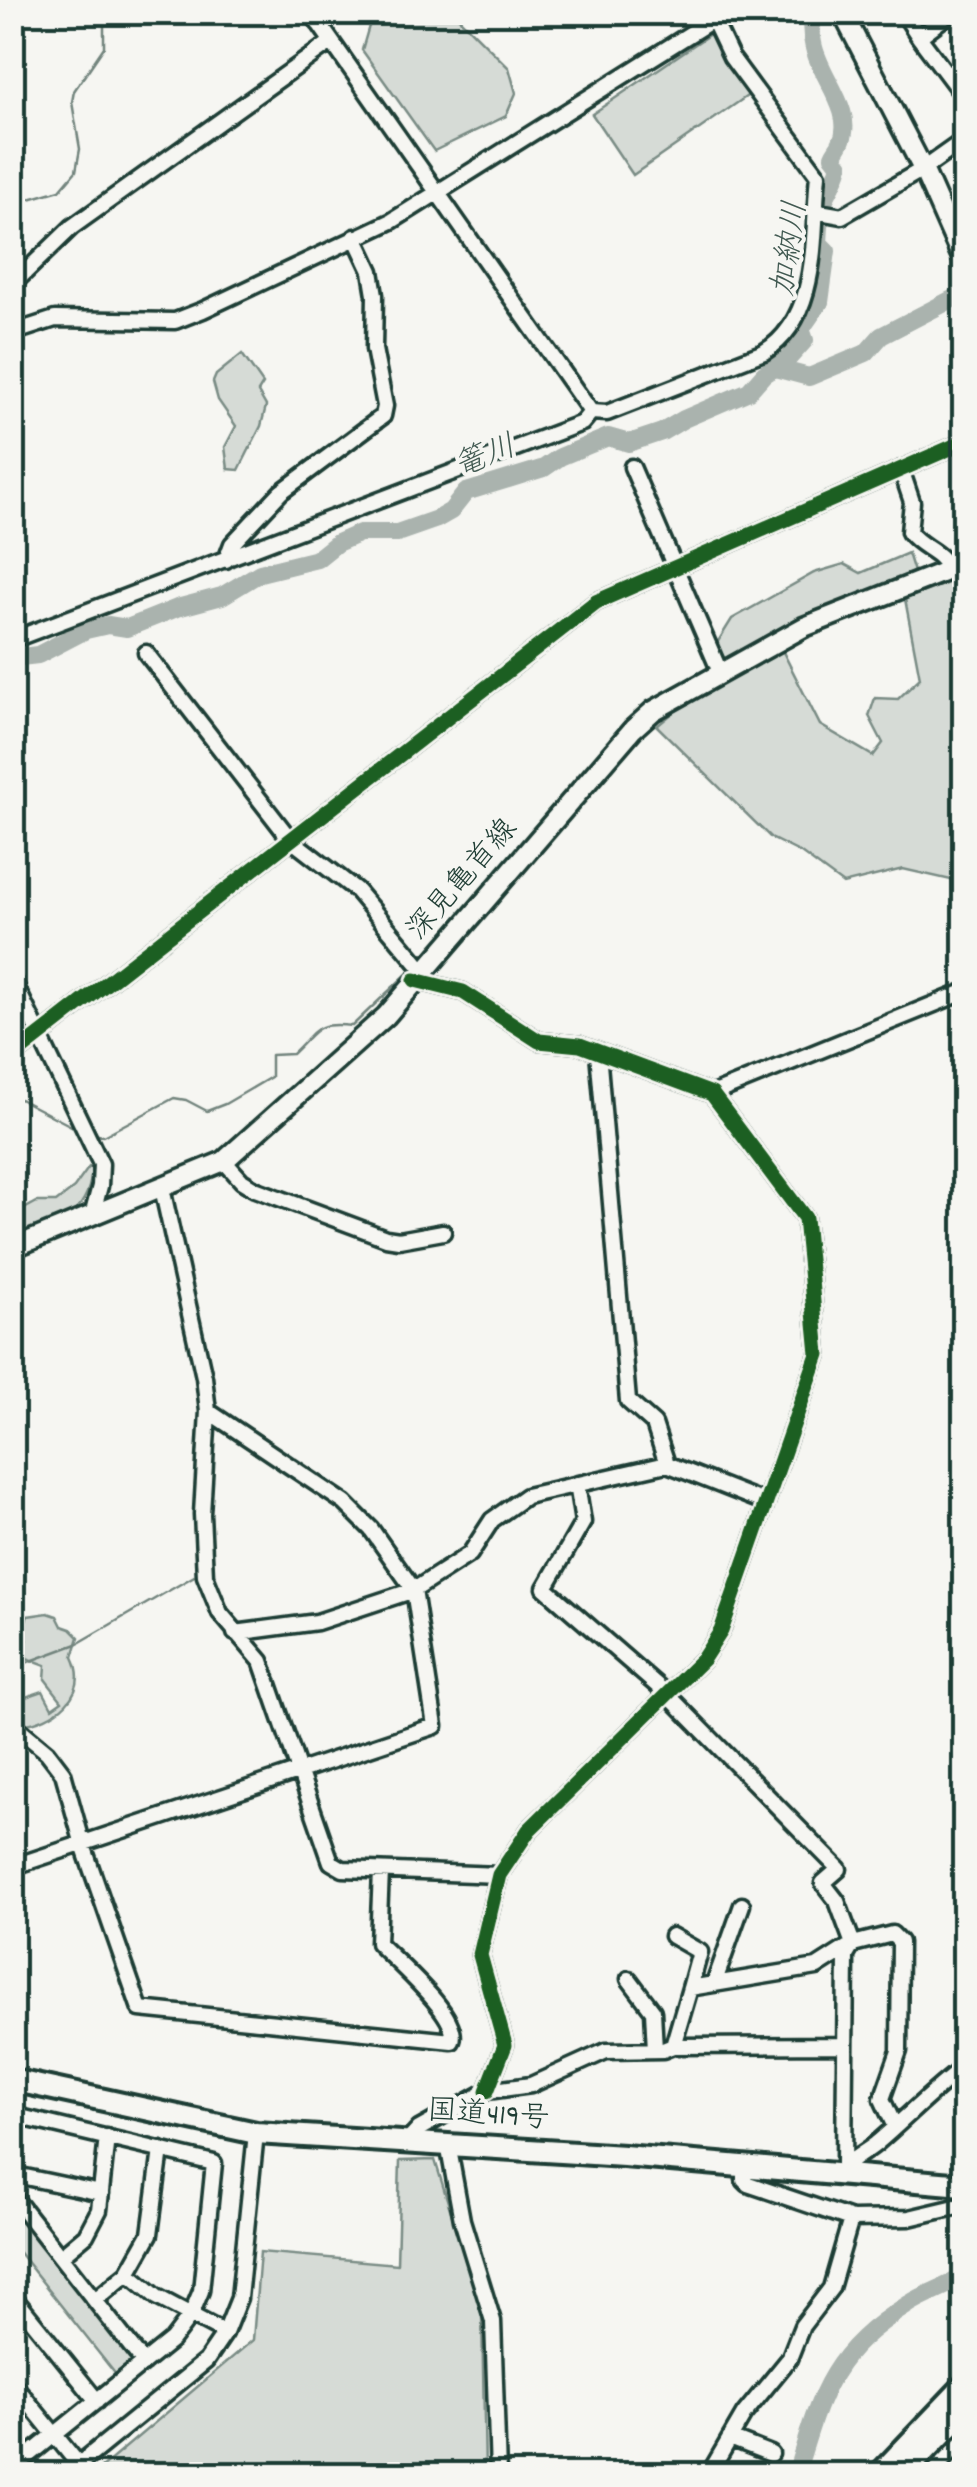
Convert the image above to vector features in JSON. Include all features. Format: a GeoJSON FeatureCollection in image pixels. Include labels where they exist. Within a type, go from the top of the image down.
{"type":"FeatureCollection","features":[{"type":"Feature","properties":{"kind":"highway","name":"国道419号"},"geometry":{"type":"LineString","coordinates":[[12,2080],[256,2133],[744,2168],[843,2170],[964,2185]]}},
{"type":"Feature","properties":{"kind":"highway"},"geometry":{"type":"LineString","coordinates":[[880,2474],[964,2386]]}},
{"type":"Feature","properties":{"kind":"highway"},"geometry":{"type":"LineString","coordinates":[[903,2474],[964,2410]]}},
{"type":"Feature","properties":{"kind":"main road"},"geometry":{"type":"LineString","coordinates":[[842,12],[923,169],[964,262]]}},
{"type":"Feature","properties":{"kind":"main road","name":"深見亀首線"},"geometry":{"type":"LineString","coordinates":[[12,1248],[224,1160],[386,1016],[633,729],[653,712],[720,672],[836,613],[957,567]]}},
{"type":"Feature","properties":{"kind":"street"},"geometry":{"type":"LineString","coordinates":[[336,12],[315,18],[592,412]]}},
{"type":"Feature","properties":{"kind":"street"},"geometry":{"type":"LineString","coordinates":[[903,12],[964,97]]}},
{"type":"Feature","properties":{"kind":"street"},"geometry":{"type":"LineString","coordinates":[[919,37],[952,12]]}},
{"type":"Feature","properties":{"kind":"street"},"geometry":{"type":"LineString","coordinates":[[12,334],[54,318],[180,320],[392,220],[719,16],[732,56],[818,175],[808,285],[796,319],[776,344],[751,359],[607,412],[592,412],[582,423],[12,640]]}},
{"type":"Feature","properties":{"kind":"street"},"geometry":{"type":"LineString","coordinates":[[12,285],[72,227],[331,42]]}},
{"type":"Feature","properties":{"kind":"street"},"geometry":{"type":"LineString","coordinates":[[816,212],[842,216],[964,140]]}},
{"type":"Feature","properties":{"kind":"street"},"geometry":{"type":"LineString","coordinates":[[226,560],[232,544],[280,492],[383,416],[385,406],[374,348],[375,295],[371,271],[355,237]]}},
{"type":"Feature","properties":{"kind":"street"},"geometry":{"type":"LineString","coordinates":[[12,1057],[596,602],[964,442]]}},
{"type":"Feature","properties":{"kind":"street"},"geometry":{"type":"LineString","coordinates":[[632,468],[720,672]]}},
{"type":"Feature","properties":{"kind":"street"},"geometry":{"type":"LineString","coordinates":[[901,469],[912,502],[909,532],[914,540],[957,567]]}},
{"type":"Feature","properties":{"kind":"street"},"geometry":{"type":"LineString","coordinates":[[146,653],[290,839],[356,890],[419,975],[463,992],[539,1040],[580,1045],[712,1094],[805,1218],[818,1354],[721,1631],[703,1659],[529,1830],[500,1875],[480,1955],[505,2044],[488,2091]]}},
{"type":"Feature","properties":{"kind":"street"},"geometry":{"type":"LineString","coordinates":[[12,978],[101,1164],[92,1216]]}},
{"type":"Feature","properties":{"kind":"street"},"geometry":{"type":"LineString","coordinates":[[712,1094],[964,992]]}},
{"type":"Feature","properties":{"kind":"street"},"geometry":{"type":"LineString","coordinates":[[598,1052],[628,1401],[654,1424],[667,1464]]}},
{"type":"Feature","properties":{"kind":"street"},"geometry":{"type":"LineString","coordinates":[[224,1160],[242,1181],[255,1189],[386,1238],[399,1240],[443,1232]]}},
{"type":"Feature","properties":{"kind":"street"},"geometry":{"type":"LineString","coordinates":[[162,1188],[208,1412],[202,1514],[206,1576],[220,1613],[261,1661],[331,1862],[343,1869],[500,1875]]}},
{"type":"Feature","properties":{"kind":"street"},"geometry":{"type":"LineString","coordinates":[[12,1867],[435,1726],[414,1590],[372,1529],[345,1503],[208,1412]]}},
{"type":"Feature","properties":{"kind":"street"},"geometry":{"type":"LineString","coordinates":[[235,1633],[317,1622],[414,1590],[470,1554],[492,1520],[526,1496],[667,1464],[766,1504]]}},
{"type":"Feature","properties":{"kind":"street"},"geometry":{"type":"LineString","coordinates":[[577,1484],[583,1522],[545,1588],[668,1695],[839,1869],[824,1883],[837,1901],[853,1944]]}},
{"type":"Feature","properties":{"kind":"street"},"geometry":{"type":"LineString","coordinates":[[12,1723],[47,1752],[63,1773],[83,1845],[140,2009],[452,2042],[454,2032],[443,2010],[378,1943],[381,1871]]}},
{"type":"Feature","properties":{"kind":"street"},"geometry":{"type":"LineString","coordinates":[[714,1984],[742,1904]]}},
{"type":"Feature","properties":{"kind":"street"},"geometry":{"type":"LineString","coordinates":[[690,1988],[818,1967],[853,1944],[892,1934],[900,1942],[899,2051],[882,2099],[895,2126]]}},
{"type":"Feature","properties":{"kind":"street"},"geometry":{"type":"LineString","coordinates":[[672,1936],[700,1952],[673,2046]]}},
{"type":"Feature","properties":{"kind":"street"},"geometry":{"type":"LineString","coordinates":[[843,2170],[846,1956],[853,1944]]}},
{"type":"Feature","properties":{"kind":"street"},"geometry":{"type":"LineString","coordinates":[[630,1979],[653,2011],[655,2050]]}},
{"type":"Feature","properties":{"kind":"street"},"geometry":{"type":"LineString","coordinates":[[408,2141],[418,2129],[488,2091],[531,2086],[606,2051],[673,2046],[844,2045]]}},
{"type":"Feature","properties":{"kind":"street"},"geometry":{"type":"LineString","coordinates":[[843,2170],[964,2067]]}},
{"type":"Feature","properties":{"kind":"street"},"geometry":{"type":"LineString","coordinates":[[12,2115],[214,2163],[201,2291],[191,2315],[172,2340],[12,2469]]}},
{"type":"Feature","properties":{"kind":"street"},"geometry":{"type":"LineString","coordinates":[[12,2382],[54,2435],[73,2470],[206,2362],[239,2298],[256,2133]]}},
{"type":"Feature","properties":{"kind":"street"},"geometry":{"type":"LineString","coordinates":[[61,2256],[86,2235],[99,2210],[107,2138]]}},
{"type":"Feature","properties":{"kind":"street"},"geometry":{"type":"LineString","coordinates":[[448,2144],[462,2220],[494,2321],[498,2474]]}},
{"type":"Feature","properties":{"kind":"street"},"geometry":{"type":"LineString","coordinates":[[95,2300],[128,2273],[150,2234],[161,2150]]}},
{"type":"Feature","properties":{"kind":"street"},"geometry":{"type":"LineString","coordinates":[[744,2168],[748,2184],[851,2219],[908,2218],[964,2205]]}},
{"type":"Feature","properties":{"kind":"street"},"geometry":{"type":"LineString","coordinates":[[12,2178],[101,2192]]}},
{"type":"Feature","properties":{"kind":"street"},"geometry":{"type":"LineString","coordinates":[[12,2195],[144,2363]]}},
{"type":"Feature","properties":{"kind":"street"},"geometry":{"type":"LineString","coordinates":[[709,2474],[751,2403],[790,2358],[802,2326],[831,2288],[851,2219]]}},
{"type":"Feature","properties":{"kind":"street"},"geometry":{"type":"LineString","coordinates":[[128,2273],[158,2297],[224,2333]]}},
{"type":"Feature","properties":{"kind":"street"},"geometry":{"type":"LineString","coordinates":[[12,2295],[97,2402]]}},
{"type":"Feature","properties":{"kind":"street"},"geometry":{"type":"LineString","coordinates":[[730,2438],[771,2454]]}},
{"type":"Feature","properties":{"kind":"street"},"geometry":{"type":"LineString","coordinates":[[954,2474],[964,2464]]}},
{"type":"Feature","properties":{"kind":"shaded area"},"geometry":{"type":"Polygon","coordinates":[[[379,13],[454,13],[509,68],[516,93],[506,116],[434,151],[362,50],[371,19],[379,13]]]}},
{"type":"Feature","properties":{"kind":"shaded area"},"geometry":{"type":"Polygon","coordinates":[[[713,32],[753,92],[633,175],[592,114],[713,32]]]}},
{"type":"Feature","properties":{"kind":"shaded area"},"geometry":{"type":"Polygon","coordinates":[[[242,354],[263,384],[258,392],[266,406],[261,426],[239,470],[228,469],[225,447],[236,426],[218,400],[213,382],[242,354]]]}},
{"type":"Feature","properties":{"kind":"shaded area"},"geometry":{"type":"Polygon","coordinates":[[[908,553],[915,575],[770,634],[725,662],[717,643],[732,619],[814,573],[844,564],[861,573],[908,553]]]}},
{"type":"Feature","properties":{"kind":"shaded area"},"geometry":{"type":"Polygon","coordinates":[[[964,577],[964,883],[903,869],[843,884],[801,853],[771,838],[657,726],[708,684],[781,648],[820,725],[873,756],[883,743],[869,716],[875,698],[898,699],[920,678],[905,599],[964,577]]]}},
{"type":"Feature","properties":{"kind":"shaded area"},"geometry":{"type":"Polygon","coordinates":[[[89,1167],[90,1184],[77,1209],[55,1224],[13,1242],[13,1215],[37,1202],[56,1202],[74,1188],[89,1167]]]}},
{"type":"Feature","properties":{"kind":"shaded area"},"geometry":{"type":"Polygon","coordinates":[[[28,1616],[57,1616],[62,1626],[79,1637],[73,1657],[77,1683],[66,1704],[56,1712],[20,1725],[13,1718],[12,1693],[17,1700],[43,1691],[52,1708],[62,1701],[45,1679],[46,1665],[27,1658],[20,1645],[27,1640],[21,1630],[28,1616]]]}},
{"type":"Feature","properties":{"kind":"shaded area"},"geometry":{"type":"Polygon","coordinates":[[[435,2160],[482,2313],[485,2474],[94,2474],[253,2340],[260,2252],[397,2264],[400,2161],[435,2160]]]}},
{"type":"Feature","properties":{"kind":"shaded area"},"geometry":{"type":"Polygon","coordinates":[[[12,2206],[135,2361],[117,2376],[13,2245],[12,2206]]]}},
{"type":"Feature","properties":{"kind":"waterway"},"geometry":{"type":"LineString","coordinates":[[12,204],[60,190],[76,171],[80,149],[72,102],[74,91],[104,47],[104,12]]}},
{"type":"Feature","properties":{"kind":"waterway","name":"篭川"},"geometry":{"type":"LineString","coordinates":[[12,658],[38,655],[86,630],[108,625],[127,628],[222,596],[260,573],[317,559],[337,543],[360,533],[397,533],[437,519],[451,511],[466,492],[544,468],[608,437],[629,443],[662,432],[749,391],[805,340],[801,329],[820,302],[827,251],[819,243],[821,219],[840,165],[833,156],[841,142],[844,118],[816,55],[807,12]]}},
{"type":"Feature","properties":{"kind":"waterway","name":"篭川"},"geometry":{"type":"LineString","coordinates":[[775,368],[809,377],[866,353],[881,336],[964,293]]}},
{"type":"Feature","properties":{"kind":"waterway"},"geometry":{"type":"LineString","coordinates":[[98,1135],[103,1136],[174,1098],[207,1111],[225,1104],[271,1077],[271,1055],[292,1054],[323,1027],[352,1026],[411,970]]}},
{"type":"Feature","properties":{"kind":"waterway"},"geometry":{"type":"LineString","coordinates":[[12,1095],[77,1129]]}},
{"type":"Feature","properties":{"kind":"waterway"},"geometry":{"type":"LineString","coordinates":[[20,1665],[77,1644],[196,1575]]}},
{"type":"Feature","properties":{"kind":"waterway"},"geometry":{"type":"LineString","coordinates":[[796,2474],[822,2396],[846,2357],[883,2322],[964,2276]]}},
{"type":"Feature","properties":{"kind":"cycle path"},"geometry":{"type":"LineString","coordinates":[[12,1057],[596,602],[964,442]]}},
{"type":"Feature","properties":{"kind":"cycle path"},"geometry":{"type":"LineString","coordinates":[[415,980],[463,992],[539,1041],[580,1045],[712,1094],[805,1218],[818,1354],[721,1631],[703,1659],[529,1830],[499,1875],[480,1955],[505,2045],[487,2091]]}},
{"type":"Feature","properties":{"kind":"water label","name":"加納川"},"geometry":{"type":"Point","coordinates":[792,249]}}]}
